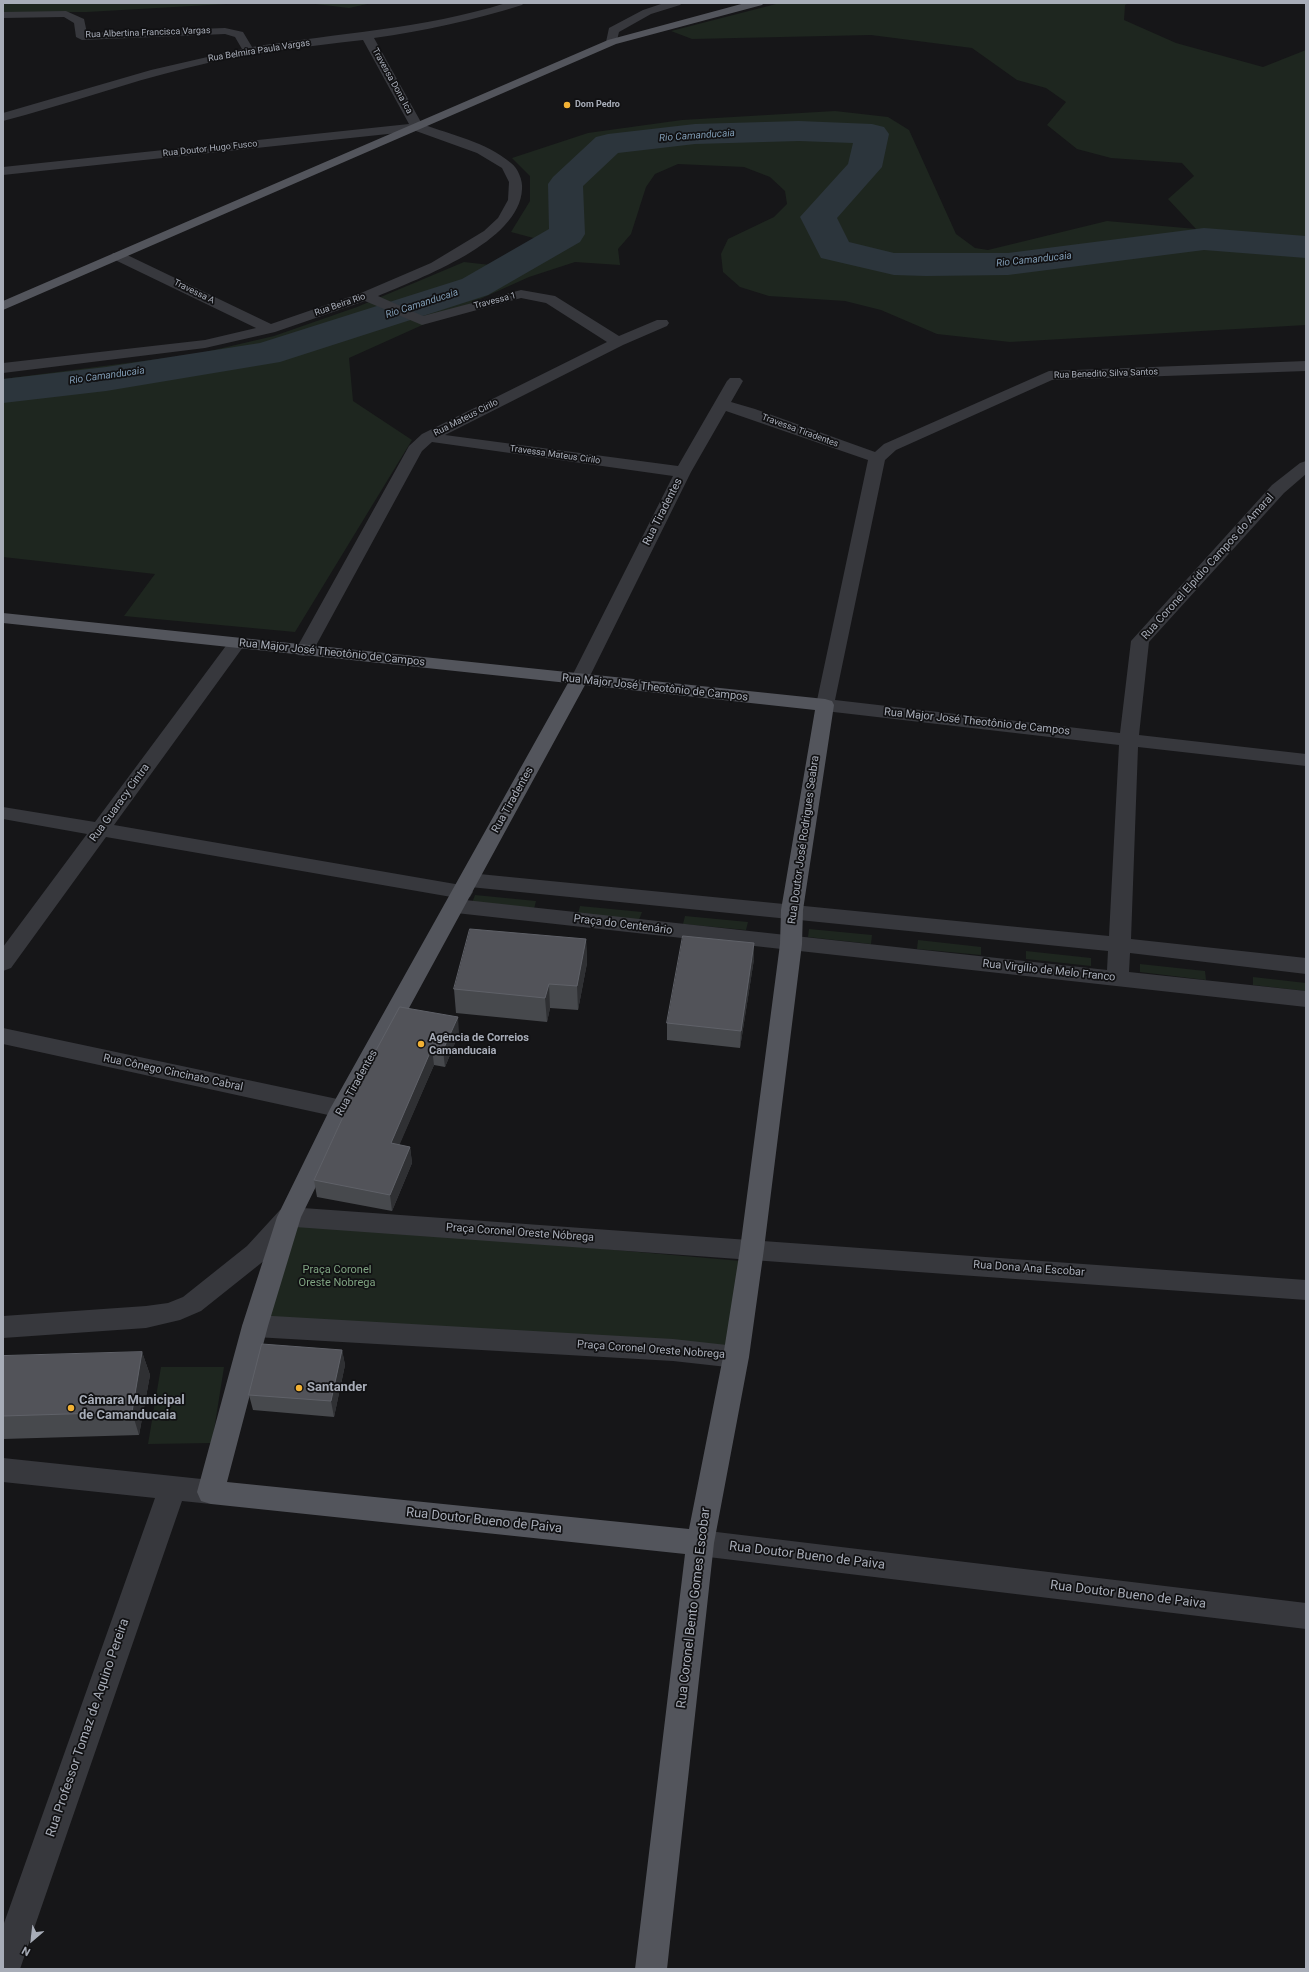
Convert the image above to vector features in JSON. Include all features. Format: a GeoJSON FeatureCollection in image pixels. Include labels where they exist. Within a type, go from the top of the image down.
{"type":"FeatureCollection","features":[{"type":"Feature","properties":{"kind":"main road"},"geometry":{"type":"LineString","coordinates":[[3,306],[612,42],[758,3]]}},
{"type":"Feature","properties":{"kind":"main road","name":"Rua Major José Theotônio de Campos"},"geometry":{"type":"LineString","coordinates":[[3,618],[825,705]]}},
{"type":"Feature","properties":{"kind":"main road","name":"Rua Tiradentes"},"geometry":{"type":"LineString","coordinates":[[211,1492],[255,1326],[289,1217],[342,1109],[463,893],[579,680]]}},
{"type":"Feature","properties":{"kind":"main road","name":"Rua Doutor José Rodrigues Seabra"},"geometry":{"type":"LineString","coordinates":[[752,1249],[791,944],[792,910],[825,705]]}},
{"type":"Feature","properties":{"kind":"main road","name":"Rua Coronel Bento Gomes Escobar"},"geometry":{"type":"LineString","coordinates":[[652,1969],[700,1543],[736,1356],[752,1249]]}},
{"type":"Feature","properties":{"kind":"main road","name":"Rua Doutor Bueno de Paiva"},"geometry":{"type":"LineString","coordinates":[[211,1492],[700,1543]]}},
{"type":"Feature","properties":{"kind":"street","name":"Rua Belmira Paula Vargas"},"geometry":{"type":"LineString","coordinates":[[3,117],[92,90],[200,61],[249,51],[367,36],[442,24],[518,3]]}},
{"type":"Feature","properties":{"kind":"street"},"geometry":{"type":"LineString","coordinates":[[612,42],[613,30],[647,12],[676,3]]}},
{"type":"Feature","properties":{"kind":"street","name":"Rua Albertina Francisca Vargas"},"geometry":{"type":"LineString","coordinates":[[3,15],[66,14],[80,21],[82,36],[225,31],[238,34],[249,51]]}},
{"type":"Feature","properties":{"kind":"street","name":"Travessa Dona Ica"},"geometry":{"type":"LineString","coordinates":[[367,36],[417,127]]}},
{"type":"Feature","properties":{"kind":"street","name":"Rua Doutor Hugo Fusco"},"geometry":{"type":"LineString","coordinates":[[3,171],[417,127]]}},
{"type":"Feature","properties":{"kind":"street","name":"Rua Beira Rio"},"geometry":{"type":"LineString","coordinates":[[3,368],[205,344],[270,329],[366,296],[436,266],[489,234],[504,220],[515,200],[516,182],[507,166],[482,150],[417,127]]}},
{"type":"Feature","properties":{"kind":"street","name":"Travessa A"},"geometry":{"type":"LineString","coordinates":[[118,256],[270,329]]}},
{"type":"Feature","properties":{"kind":"street","name":"Travessa 1"},"geometry":{"type":"LineString","coordinates":[[366,296],[390,305],[422,321],[521,294],[550,299],[618,342]]}},
{"type":"Feature","properties":{"kind":"street","name":"Rua Mateus Cirilo"},"geometry":{"type":"LineString","coordinates":[[304,651],[415,449],[428,437],[618,342],[662,323]]}},
{"type":"Feature","properties":{"kind":"street","name":"Rua Benedito Silva Santos"},"geometry":{"type":"LineString","coordinates":[[877,458],[890,447],[1049,376],[1306,366]]}},
{"type":"Feature","properties":{"kind":"street","name":"Rua Tiradentes"},"geometry":{"type":"LineString","coordinates":[[579,680],[683,472],[735,381]]}},
{"type":"Feature","properties":{"kind":"street","name":"Travessa Tiradentes"},"geometry":{"type":"LineString","coordinates":[[722,405],[749,412],[877,458]]}},
{"type":"Feature","properties":{"kind":"street","name":"Travessa Mateus Cirilo"},"geometry":{"type":"LineString","coordinates":[[428,437],[683,472]]}},
{"type":"Feature","properties":{"kind":"street","name":"Rua Doutor José Rodrigues Seabra"},"geometry":{"type":"LineString","coordinates":[[825,705],[877,458]]}},
{"type":"Feature","properties":{"kind":"street","name":"Rua Coronel Elpídio Campos do Amaral"},"geometry":{"type":"LineString","coordinates":[[1118,978],[1129,739],[1140,641],[1278,489],[1306,466]]}},
{"type":"Feature","properties":{"kind":"street","name":"Rua Guaracy Cintra"},"geometry":{"type":"LineString","coordinates":[[3,963],[237,643]]}},
{"type":"Feature","properties":{"kind":"street","name":"Rua Major José Theotônio de Campos"},"geometry":{"type":"LineString","coordinates":[[825,705],[1306,760]]}},
{"type":"Feature","properties":{"kind":"street"},"geometry":{"type":"LineString","coordinates":[[3,813],[463,893],[792,910],[1120,944],[1306,966]]}},
{"type":"Feature","properties":{"kind":"street","name":"Praça do Centenário"},"geometry":{"type":"LineString","coordinates":[[463,893],[791,944]]}},
{"type":"Feature","properties":{"kind":"street","name":"Rua Virgílio de Melo Franco"},"geometry":{"type":"LineString","coordinates":[[791,944],[1306,999]]}},
{"type":"Feature","properties":{"kind":"street","name":"Rua Cônego Cincinato Cabral"},"geometry":{"type":"LineString","coordinates":[[3,1036],[342,1109]]}},
{"type":"Feature","properties":{"kind":"street"},"geometry":{"type":"LineString","coordinates":[[3,1327],[146,1317],[171,1312],[192,1304],[256,1253],[289,1217]]}},
{"type":"Feature","properties":{"kind":"street","name":"Praça Coronel Oreste Nóbrega"},"geometry":{"type":"LineString","coordinates":[[289,1217],[752,1249]]}},
{"type":"Feature","properties":{"kind":"street","name":"Rua Dona Ana Escobar"},"geometry":{"type":"LineString","coordinates":[[752,1249],[1306,1290]]}},
{"type":"Feature","properties":{"kind":"street","name":"Praça Coronel Oreste Nobrega"},"geometry":{"type":"LineString","coordinates":[[255,1326],[673,1350],[736,1356]]}},
{"type":"Feature","properties":{"kind":"street"},"geometry":{"type":"LineString","coordinates":[[3,1470],[211,1492]]}},
{"type":"Feature","properties":{"kind":"street","name":"Rua Professor Tomaz de Aquino Pereira"},"geometry":{"type":"LineString","coordinates":[[4,1969],[173,1487]]}},
{"type":"Feature","properties":{"kind":"street","name":"Rua Doutor Bueno de Paiva"},"geometry":{"type":"LineString","coordinates":[[700,1543],[1306,1616]]}},
{"type":"Feature","properties":{"kind":"green space"},"geometry":{"type":"Polygon","coordinates":[[[3,3],[244,3],[87,12],[3,12],[3,3]]]}},
{"type":"Feature","properties":{"kind":"green space"},"geometry":{"type":"Polygon","coordinates":[[[307,3],[372,3],[349,8],[307,3]]]}},
{"type":"Feature","properties":{"kind":"green space"},"geometry":{"type":"Polygon","coordinates":[[[780,3],[1129,3],[1125,5],[1124,20],[1176,43],[1263,67],[1306,50],[1306,325],[1010,342],[937,334],[881,310],[845,301],[769,296],[740,287],[723,272],[721,254],[728,239],[774,217],[787,204],[785,191],[770,177],[744,167],[678,164],[655,174],[646,187],[631,234],[618,249],[620,265],[575,262],[529,277],[349,358],[353,401],[412,440],[295,632],[124,616],[155,574],[3,557],[3,379],[197,354],[274,336],[357,307],[464,262],[499,266],[541,240],[511,232],[530,201],[530,176],[512,158],[588,133],[682,120],[835,111],[888,117],[909,130],[956,234],[975,248],[988,250],[1107,221],[1196,229],[1168,199],[1194,176],[1182,163],[1111,158],[1077,149],[1047,125],[1066,102],[1046,88],[1017,80],[972,48],[871,35],[692,39],[671,31],[780,3]]]}},
{"type":"Feature","properties":{"kind":"green space"},"geometry":{"type":"Polygon","coordinates":[[[475,895],[536,901],[534,909],[472,903],[475,895]]]}},
{"type":"Feature","properties":{"kind":"green space"},"geometry":{"type":"Polygon","coordinates":[[[580,906],[642,912],[639,920],[578,914],[580,906]]]}},
{"type":"Feature","properties":{"kind":"green space"},"geometry":{"type":"Polygon","coordinates":[[[685,916],[748,922],[746,930],[683,924],[685,916]]]}},
{"type":"Feature","properties":{"kind":"green space"},"geometry":{"type":"Polygon","coordinates":[[[809,929],[872,935],[871,944],[808,937],[809,929]]]}},
{"type":"Feature","properties":{"kind":"green space"},"geometry":{"type":"Polygon","coordinates":[[[918,940],[981,947],[981,955],[917,949],[918,940]]]}},
{"type":"Feature","properties":{"kind":"green space"},"geometry":{"type":"Polygon","coordinates":[[[1026,951],[1091,958],[1091,966],[1026,959],[1026,951]]]}},
{"type":"Feature","properties":{"kind":"green space"},"geometry":{"type":"Polygon","coordinates":[[[1140,964],[1205,971],[1206,980],[1140,972],[1140,964]]]}},
{"type":"Feature","properties":{"kind":"green space"},"geometry":{"type":"Polygon","coordinates":[[[1253,977],[1306,983],[1306,991],[1253,985],[1253,977]]]}},
{"type":"Feature","properties":{"kind":"green space","name":"Praça Coronel Oreste Nobrega"},"geometry":{"type":"Polygon","coordinates":[[[294,1222],[741,1261],[730,1350],[264,1322],[294,1222]]]}},
{"type":"Feature","properties":{"kind":"green space"},"geometry":{"type":"Polygon","coordinates":[[[161,1367],[224,1367],[212,1443],[148,1444],[161,1367]]]}},
{"type":"Feature","properties":{"kind":"building"},"geometry":{"type":"Polygon","coordinates":[[[470,929],[586,939],[577,986],[549,984],[545,998],[454,989],[470,929]]]}},
{"type":"Feature","properties":{"kind":"building"},"geometry":{"type":"Polygon","coordinates":[[[683,936],[754,943],[741,1031],[667,1023],[683,936]]]}},
{"type":"Feature","properties":{"kind":"building"},"geometry":{"type":"Polygon","coordinates":[[[400,1007],[458,1017],[443,1050],[432,1048],[391,1143],[410,1147],[390,1195],[314,1180],[360,1080],[400,1007]]]}},
{"type":"Feature","properties":{"kind":"building","name":"Santander"},"geometry":{"type":"Polygon","coordinates":[[[262,1344],[342,1350],[331,1401],[249,1395],[262,1344]]]}},
{"type":"Feature","properties":{"kind":"building"},"geometry":{"type":"Polygon","coordinates":[[[142,1352],[132,1412],[3,1416],[3,1356],[142,1352]]]}},
{"type":"Feature","properties":{"kind":"waterway","name":"Rio Camanducaia"},"geometry":{"type":"LineString","coordinates":[[3,391],[106,379],[266,354],[475,287],[567,234],[565,184],[608,144],[695,134],[799,131],[872,134],[865,167],[818,217],[834,250],[894,264],[1008,264],[1204,239],[1306,247]]}},
{"type":"Feature","properties":{"kind":"place","name":"Dom Pedro"},"geometry":{"type":"Point","coordinates":[567,105]}},
{"type":"Feature","properties":{"kind":"place","name":"Agência de Correios Camanducaia"},"geometry":{"type":"Point","coordinates":[421,1044]}},
{"type":"Feature","properties":{"kind":"place","name":"Santander"},"geometry":{"type":"Point","coordinates":[299,1388]}},
{"type":"Feature","properties":{"kind":"place","name":"Câmara Municipal de Camanducaia"},"geometry":{"type":"Point","coordinates":[71,1408]}}]}
